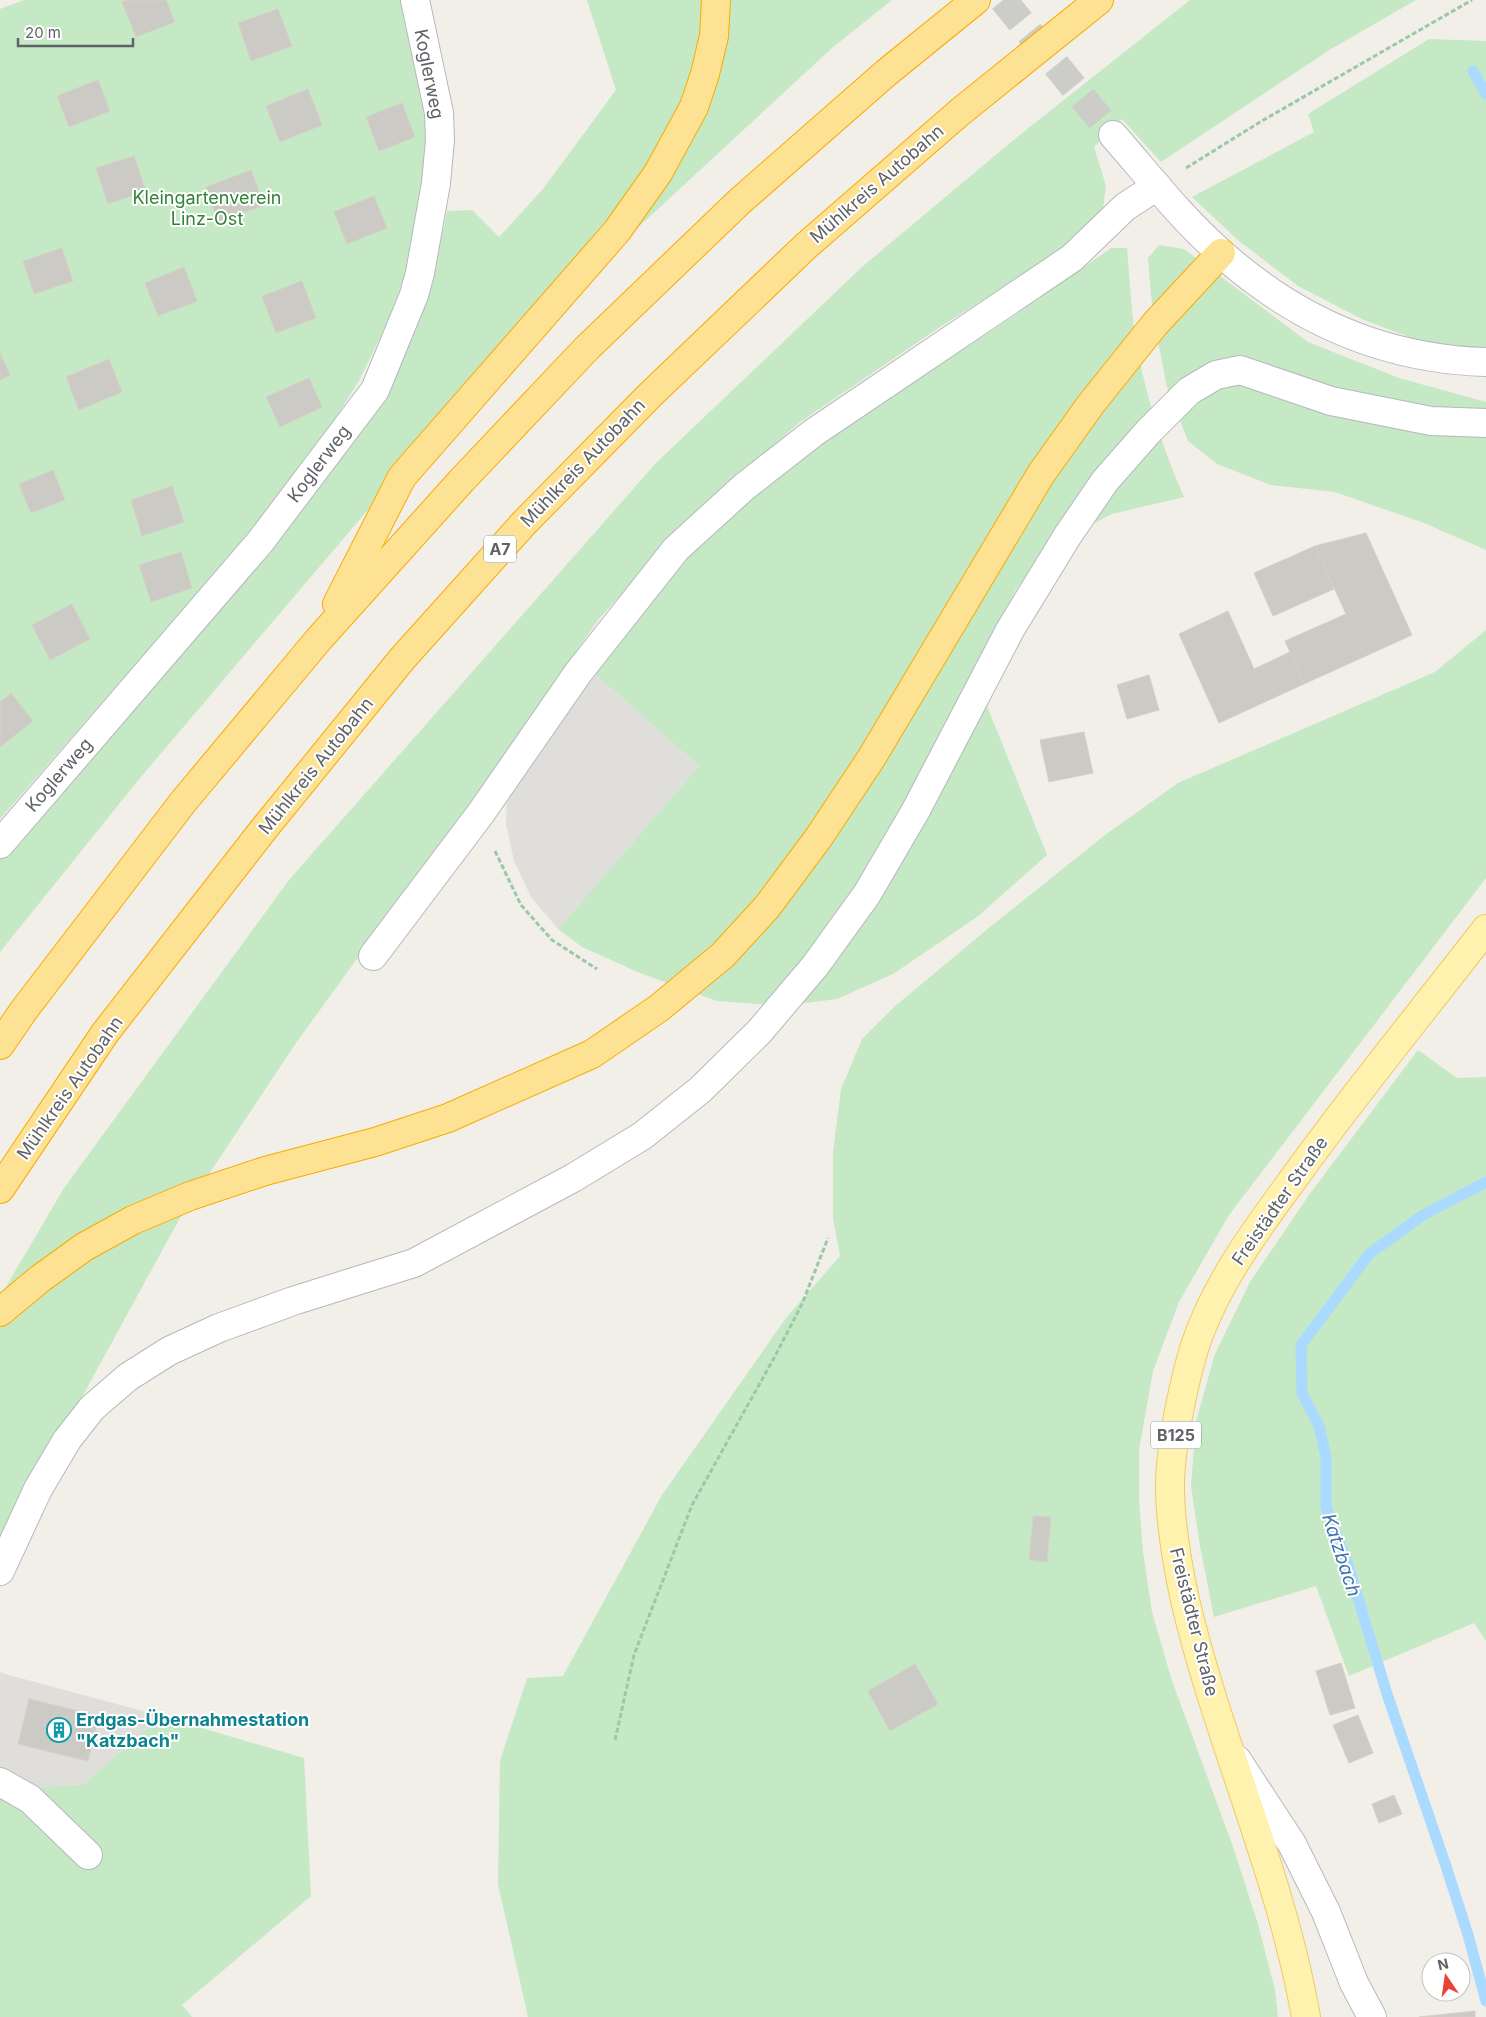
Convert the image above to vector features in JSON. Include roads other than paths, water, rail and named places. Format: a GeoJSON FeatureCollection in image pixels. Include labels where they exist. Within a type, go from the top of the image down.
{"type":"FeatureCollection","features":[{"type":"Feature","properties":{"kind":"highway"},"geometry":{"type":"LineString","coordinates":[[319,639],[402,477],[617,231],[658,173],[694,108],[714,36],[716,0]]}},
{"type":"Feature","properties":{"kind":"highway"},"geometry":{"type":"LineString","coordinates":[[0,1045],[24,1010],[183,802],[319,639],[462,480],[587,348],[740,201],[886,73],[976,0]]}},
{"type":"Feature","properties":{"kind":"highway","name":"Mühlkreis Autobahn"},"geometry":{"type":"LineString","coordinates":[[0,1189],[105,1033],[263,830],[402,660],[524,523],[650,395],[807,246],[960,112],[1099,0]]}},
{"type":"Feature","properties":{"kind":"highway"},"geometry":{"type":"LineString","coordinates":[[0,1312],[41,1278],[84,1248],[133,1220],[182,1199],[265,1171],[375,1142],[448,1118],[592,1054],[659,1008],[723,955],[767,907],[862,773],[1041,474],[1085,412],[1155,324],[1221,253]]}},
{"type":"Feature","properties":{"kind":"main road","name":"Freistädter Straße"},"geometry":{"type":"LineString","coordinates":[[1306,2017],[1298,1972],[1279,1900],[1229,1749],[1186,1601],[1174,1541],[1170,1485],[1175,1439],[1194,1349],[1213,1303],[1251,1237],[1319,1143],[1486,929]]}},
{"type":"Feature","properties":{"kind":"street","name":"Koglerweg"},"geometry":{"type":"LineString","coordinates":[[0,844],[260,542],[375,390],[414,295],[420,273],[436,183],[440,140],[439,113],[415,0]]}},
{"type":"Feature","properties":{"kind":"street"},"geometry":{"type":"LineString","coordinates":[[1113,135],[1157,186],[1221,253],[1293,307],[1352,336],[1384,348],[1419,356],[1458,361],[1486,362]]}},
{"type":"Feature","properties":{"kind":"street"},"geometry":{"type":"LineString","coordinates":[[373,956],[482,813],[578,673],[676,549],[744,487],[813,433],[1072,258],[1125,207],[1157,186]]}},
{"type":"Feature","properties":{"kind":"street"},"geometry":{"type":"LineString","coordinates":[[0,1570],[38,1489],[67,1440],[92,1408],[128,1377],[169,1351],[219,1328],[293,1301],[414,1263],[573,1178],[642,1136],[700,1090],[759,1032],[809,973],[867,894],[916,810],[1010,630],[1068,535],[1105,481],[1148,432],[1189,391],[1216,376],[1240,370],[1331,401],[1431,421],[1486,423]]}},
{"type":"Feature","properties":{"kind":"street","name":"Freistädter Straße"},"geometry":{"type":"LineString","coordinates":[[1229,1749],[1292,1844],[1326,1912],[1354,1983],[1372,2017]]}},
{"type":"Feature","properties":{"kind":"street"},"geometry":{"type":"LineString","coordinates":[[0,1782],[30,1799],[88,1855]]}},
{"type":"Feature","properties":{"kind":"waterway","name":"Katzbach"},"geometry":{"type":"LineString","coordinates":[[1473,71],[1486,94]]}},
{"type":"Feature","properties":{"kind":"waterway","name":"Katzbach"},"geometry":{"type":"LineString","coordinates":[[1486,1182],[1423,1215],[1369,1254],[1301,1345],[1302,1393],[1319,1426],[1326,1457],[1326,1507],[1348,1565],[1387,1694],[1446,1866],[1486,2001]]}},
{"type":"Feature","properties":{"kind":"tunnel"},"geometry":{"type":"LineString","coordinates":[[1003,0],[1113,135]]}},
{"type":"Feature","properties":{"kind":"place","name":"Erdgas-Übernahmestation \"Katzbach\""},"geometry":{"type":"Point","coordinates":[59,1730]}},
{"type":"Feature","properties":{"kind":"park label","name":"Kleingartenverein Linz-Ost"},"geometry":{"type":"Point","coordinates":[207,208]}}]}
